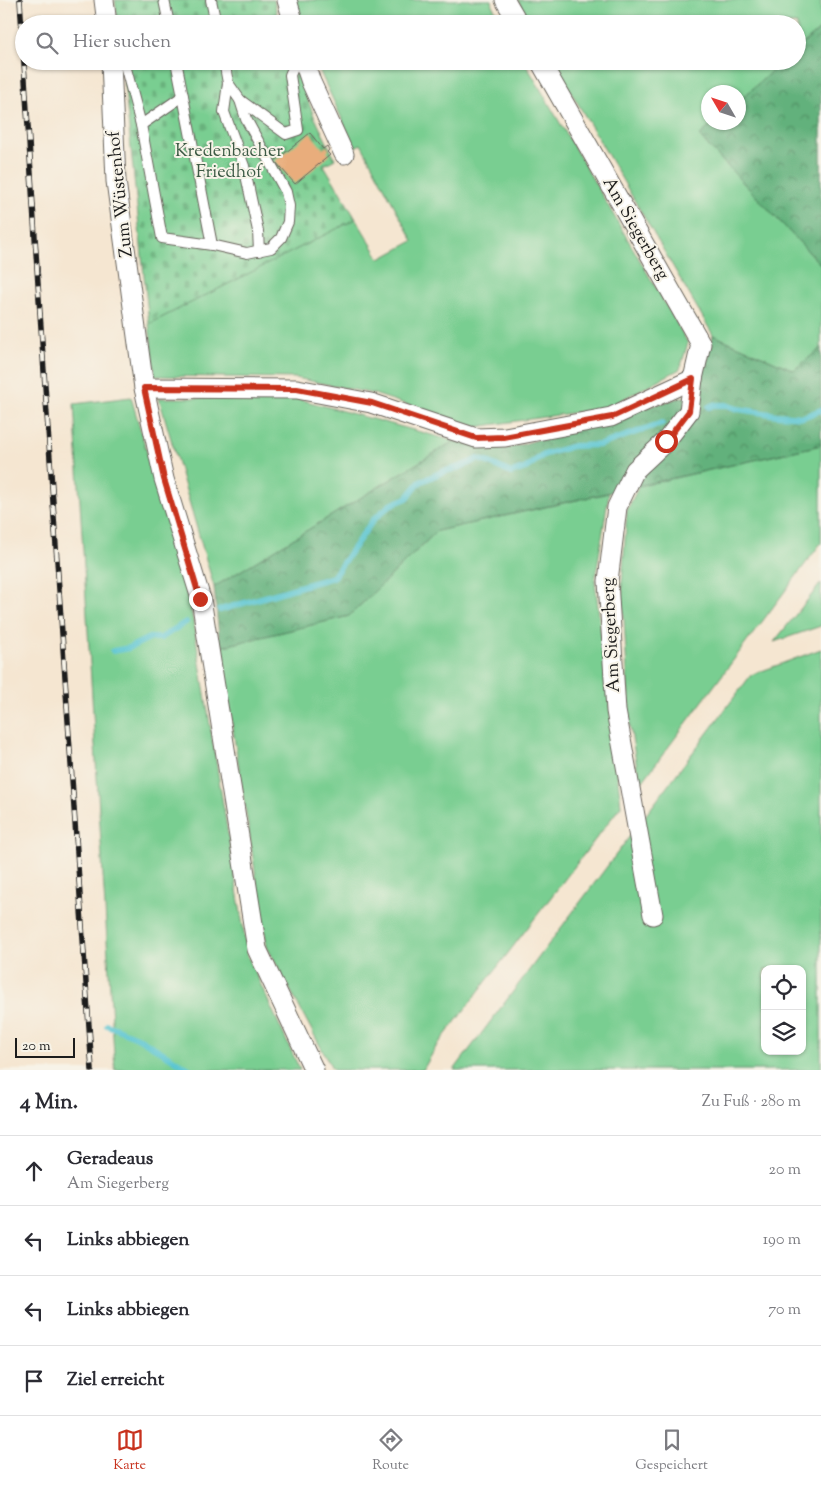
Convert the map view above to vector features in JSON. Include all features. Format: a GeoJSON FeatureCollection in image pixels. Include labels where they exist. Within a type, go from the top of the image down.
{"type":"FeatureCollection","features":[{"type":"Feature","properties":{"kind":"street"},"geometry":{"type":"LineString","coordinates":[[106,0],[107,15]]}},
{"type":"Feature","properties":{"kind":"street"},"geometry":{"type":"LineString","coordinates":[[287,0],[291,15]]}},
{"type":"Feature","properties":{"kind":"street"},"geometry":{"type":"LineString","coordinates":[[505,0],[514,15]]}},
{"type":"Feature","properties":{"kind":"street","name":"Zum Wüstenhof"},"geometry":{"type":"LineString","coordinates":[[111,70],[116,181],[144,388],[164,479],[200,599],[257,949],[314,1070]]}},
{"type":"Feature","properties":{"kind":"street"},"geometry":{"type":"LineString","coordinates":[[307,70],[344,154]]}},
{"type":"Feature","properties":{"kind":"street","name":"Am Siegerberg"},"geometry":{"type":"LineString","coordinates":[[545,70],[701,344],[693,379],[689,411],[666,441],[635,470],[616,507],[608,581],[616,711],[653,915]]}},
{"type":"Feature","properties":{"kind":"street"},"geometry":{"type":"LineString","coordinates":[[144,388],[297,389],[372,403],[476,438],[504,437],[612,417],[693,379]]}},
{"type":"Feature","properties":{"kind":"lane"},"geometry":{"type":"LineString","coordinates":[[106,0],[111,15]]}},
{"type":"Feature","properties":{"kind":"lane"},"geometry":{"type":"LineString","coordinates":[[164,0],[167,15]]}},
{"type":"Feature","properties":{"kind":"lane"},"geometry":{"type":"LineString","coordinates":[[211,0],[214,15]]}},
{"type":"Feature","properties":{"kind":"lane"},"geometry":{"type":"LineString","coordinates":[[126,70],[141,125],[162,238],[212,245],[248,253],[271,248],[281,238],[288,222],[289,206],[286,192],[264,156],[246,119],[240,100],[228,83]]}},
{"type":"Feature","properties":{"kind":"lane"},"geometry":{"type":"LineString","coordinates":[[178,70],[212,245]]}},
{"type":"Feature","properties":{"kind":"lane"},"geometry":{"type":"LineString","coordinates":[[226,70],[228,83],[224,112],[247,165],[258,231],[259,251]]}},
{"type":"Feature","properties":{"kind":"lane"},"geometry":{"type":"LineString","coordinates":[[240,100],[286,134],[298,130],[290,75],[292,70]]}},
{"type":"Feature","properties":{"kind":"lane"},"geometry":{"type":"LineString","coordinates":[[141,125],[183,96]]}},
{"type":"Feature","properties":{"kind":"green space"},"geometry":{"type":"Polygon","coordinates":[[[115,0],[274,0],[277,15],[117,15],[115,0]]]}},
{"type":"Feature","properties":{"kind":"green space"},"geometry":{"type":"Polygon","coordinates":[[[295,0],[491,0],[498,15],[299,15],[295,0]]]}},
{"type":"Feature","properties":{"kind":"green space"},"geometry":{"type":"Polygon","coordinates":[[[518,0],[821,0],[821,28],[806,41],[806,15],[527,15],[518,0]]]}},
{"type":"Feature","properties":{"kind":"green space"},"geometry":{"type":"Polygon","coordinates":[[[821,28],[821,265],[699,136],[706,130],[746,130],[746,95],[773,70],[806,70],[806,41],[821,28]]]}},
{"type":"Feature","properties":{"kind":"green space","name":"Kredenbacher Friedhof"},"geometry":{"type":"Polygon","coordinates":[[[123,70],[294,70],[335,159],[324,165],[356,219],[149,324],[123,70]]]}},
{"type":"Feature","properties":{"kind":"green space"},"geometry":{"type":"Polygon","coordinates":[[[319,70],[529,70],[688,343],[680,369],[606,408],[476,427],[374,394],[296,378],[155,376],[149,324],[356,219],[380,259],[413,241],[361,144],[355,147],[319,70]]]}},
{"type":"Feature","properties":{"kind":"green space"},"geometry":{"type":"Polygon","coordinates":[[[558,70],[773,70],[746,95],[746,85],[701,85],[701,130],[706,130],[699,136],[821,265],[821,348],[794,370],[713,335],[558,70]]]}},
{"type":"Feature","properties":{"kind":"green space"},"geometry":{"type":"Polygon","coordinates":[[[713,335],[794,370],[821,348],[821,445],[437,531],[349,616],[220,647],[214,587],[454,441],[506,449],[699,392],[713,335]]]}},
{"type":"Feature","properties":{"kind":"green space"},"geometry":{"type":"Polygon","coordinates":[[[131,397],[190,602],[248,957],[300,1070],[115,1070],[74,404],[131,397]]]}},
{"type":"Feature","properties":{"kind":"green space"},"geometry":{"type":"Polygon","coordinates":[[[159,398],[295,398],[454,441],[214,587],[159,398]]]}},
{"type":"Feature","properties":{"kind":"green space"},"geometry":{"type":"Polygon","coordinates":[[[821,445],[821,543],[640,785],[630,726],[622,583],[627,510],[639,486],[821,445]]]}},
{"type":"Feature","properties":{"kind":"green space"},"geometry":{"type":"Polygon","coordinates":[[[609,493],[595,581],[621,806],[436,1047],[423,1070],[333,1070],[267,947],[220,647],[349,616],[437,531],[609,493]]]}},
{"type":"Feature","properties":{"kind":"green space"},"geometry":{"type":"Polygon","coordinates":[[[821,583],[821,626],[774,642],[821,583]]]}},
{"type":"Feature","properties":{"kind":"green space"},"geometry":{"type":"Polygon","coordinates":[[[821,649],[821,1070],[454,1070],[751,675],[821,649]]]}},
{"type":"Feature","properties":{"kind":"building"},"geometry":{"type":"Polygon","coordinates":[[[310,133],[323,149],[327,146],[329,150],[327,152],[330,155],[295,184],[275,161],[310,133]]]}},
{"type":"Feature","properties":{"kind":"waterway"},"geometry":{"type":"LineString","coordinates":[[709,407],[713,405],[726,405],[738,409],[803,417],[821,410]]}},
{"type":"Feature","properties":{"kind":"waterway"},"geometry":{"type":"LineString","coordinates":[[220,610],[333,577],[373,520],[390,505],[407,498],[420,482],[442,472],[478,459],[511,473],[526,468],[543,455],[573,446],[600,445],[662,423]]}},
{"type":"Feature","properties":{"kind":"waterway"},"geometry":{"type":"LineString","coordinates":[[113,651],[129,648],[149,638],[161,638],[186,622]]}},
{"type":"Feature","properties":{"kind":"waterway"},"geometry":{"type":"LineString","coordinates":[[107,1025],[137,1037],[191,1070]]}},
{"type":"Feature","properties":{"kind":"railway"},"geometry":{"type":"LineString","coordinates":[[20,0],[21,15]]}},
{"type":"Feature","properties":{"kind":"railway"},"geometry":{"type":"LineString","coordinates":[[24,70],[92,1070]]}},
{"type":"Feature","properties":{"kind":"route"},"geometry":{"type":"LineString","coordinates":[[200,599],[164,479],[144,388],[297,389],[372,403],[476,438],[504,437],[612,417],[693,379],[689,411],[666,441]]}}]}
